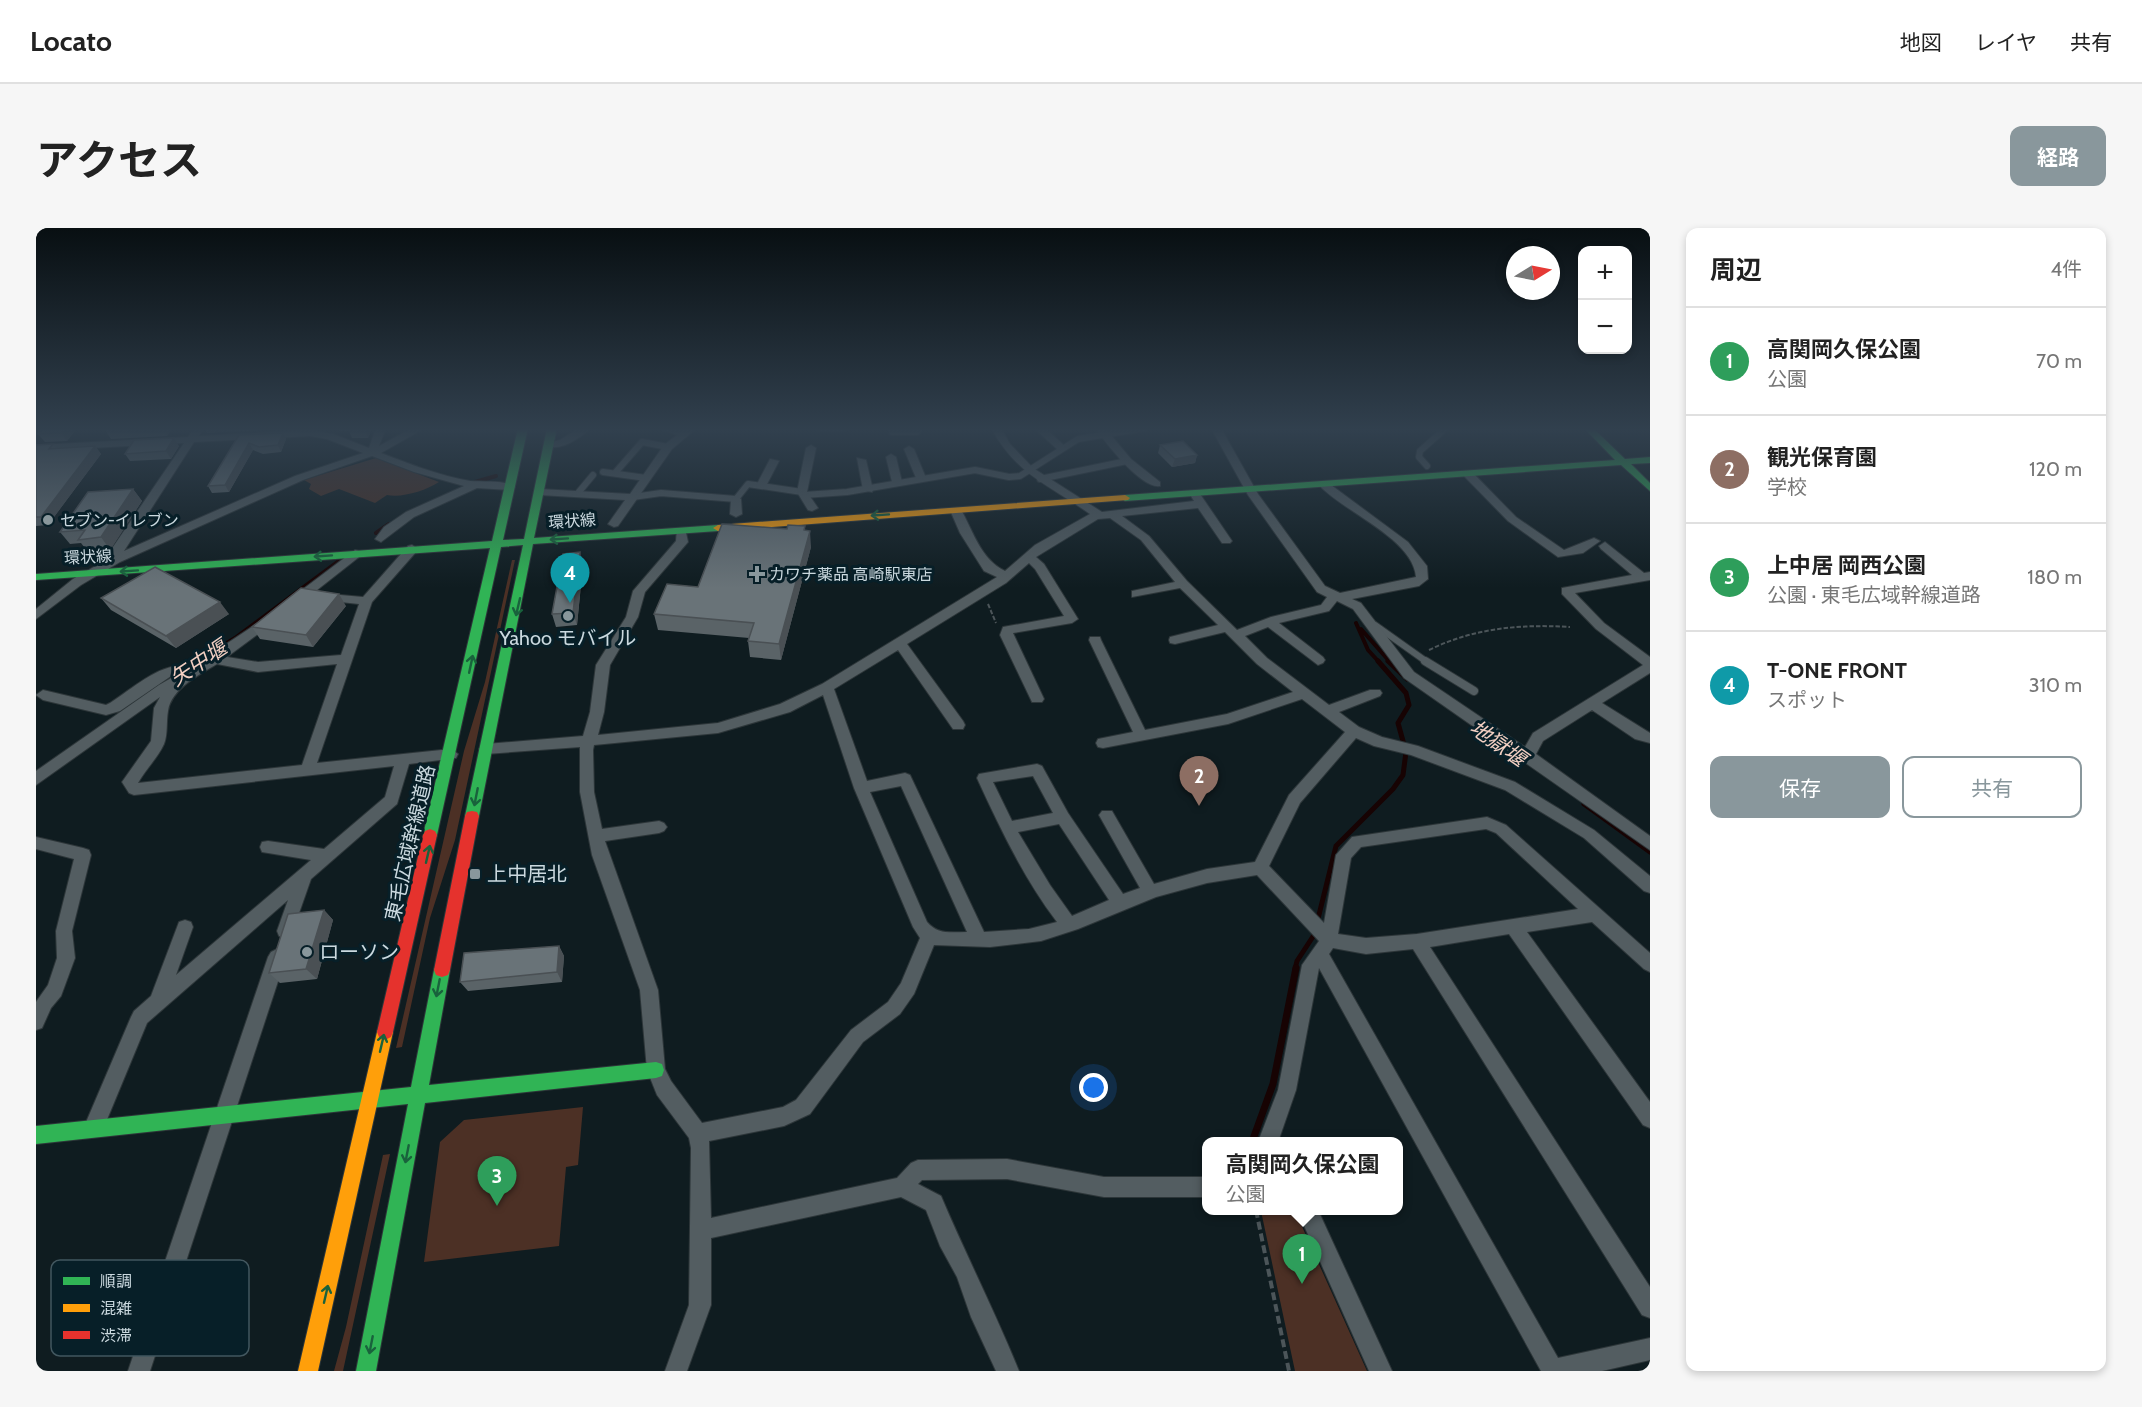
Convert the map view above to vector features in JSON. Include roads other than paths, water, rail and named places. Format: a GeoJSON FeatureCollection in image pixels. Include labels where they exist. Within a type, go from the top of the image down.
{"type":"FeatureCollection","features":[{"type":"Feature","properties":{"kind":"main road","name":"東毛広域幹線道路"},"geometry":{"type":"LineString","coordinates":[[308,1371],[451,754],[511,481]]}},
{"type":"Feature","properties":{"kind":"main road"},"geometry":{"type":"LineString","coordinates":[[366,1371],[417,1096],[486,749],[530,555],[531,535],[542,481]]}},
{"type":"Feature","properties":{"kind":"main road","name":"環状線"},"geometry":{"type":"LineString","coordinates":[[36,565],[381,539],[681,530],[1080,501],[1197,499],[1246,484],[1273,481]]}},
{"type":"Feature","properties":{"kind":"main road","name":"環状線"},"geometry":{"type":"LineString","coordinates":[[531,535],[614,524],[736,514],[1156,484],[1323,484],[1362,481]]}},
{"type":"Feature","properties":{"kind":"main road","name":"環状線"},"geometry":{"type":"LineString","coordinates":[[36,577],[355,554],[499,537]]}},
{"type":"Feature","properties":{"kind":"main road"},"geometry":{"type":"LineString","coordinates":[[36,1135],[94,1127],[656,1070]]}},
{"type":"Feature","properties":{"kind":"street"},"geometry":{"type":"LineString","coordinates":[[116,559],[119,547],[163,481]]}},
{"type":"Feature","properties":{"kind":"street"},"geometry":{"type":"LineString","coordinates":[[36,615],[89,574],[116,559],[291,481]]}},
{"type":"Feature","properties":{"kind":"street"},"geometry":{"type":"LineString","coordinates":[[459,481],[472,486],[510,487]]}},
{"type":"Feature","properties":{"kind":"street"},"geometry":{"type":"LineString","coordinates":[[614,524],[644,481]]}},
{"type":"Feature","properties":{"kind":"street"},"geometry":{"type":"LineString","coordinates":[[761,486],[763,481]]}},
{"type":"Feature","properties":{"kind":"street"},"geometry":{"type":"LineString","coordinates":[[805,481],[803,493],[812,508]]}},
{"type":"Feature","properties":{"kind":"street"},"geometry":{"type":"LineString","coordinates":[[866,481],[868,490]]}},
{"type":"Feature","properties":{"kind":"street"},"geometry":{"type":"LineString","coordinates":[[1042,481],[1145,538],[1183,584],[1262,661],[1354,731],[1379,742],[1413,750],[1510,786],[1589,834],[1650,886]]}},
{"type":"Feature","properties":{"kind":"street"},"geometry":{"type":"LineString","coordinates":[[1153,481],[1156,484]]}},
{"type":"Feature","properties":{"kind":"street"},"geometry":{"type":"LineString","coordinates":[[1245,481],[1321,589],[1357,606],[1409,675],[1528,755],[1650,844]]}},
{"type":"Feature","properties":{"kind":"street"},"geometry":{"type":"LineString","coordinates":[[1475,481],[1512,519],[1562,554],[1599,543],[1646,577]]}},
{"type":"Feature","properties":{"kind":"street"},"geometry":{"type":"LineString","coordinates":[[1175,640],[1232,631],[1269,622],[1324,608],[1338,596],[1415,583],[1422,579],[1421,566],[1404,544],[1323,484]]}},
{"type":"Feature","properties":{"kind":"street"},"geometry":{"type":"LineString","coordinates":[[381,539],[386,531],[411,515],[472,486]]}},
{"type":"Feature","properties":{"kind":"street"},"geometry":{"type":"LineString","coordinates":[[540,492],[633,497]]}},
{"type":"Feature","properties":{"kind":"street"},"geometry":{"type":"LineString","coordinates":[[736,499],[736,514]]}},
{"type":"Feature","properties":{"kind":"street"},"geometry":{"type":"LineString","coordinates":[[486,749],[589,742],[718,728],[786,708],[827,687],[1006,577],[1051,540],[1105,514],[1197,499],[1226,541]]}},
{"type":"Feature","properties":{"kind":"street"},"geometry":{"type":"LineString","coordinates":[[956,510],[966,533],[988,568],[1006,577]]}},
{"type":"Feature","properties":{"kind":"street"},"geometry":{"type":"LineString","coordinates":[[675,1371],[700,1305],[701,1148],[698,1134],[664,1088],[656,1070],[649,990],[613,896],[596,836],[587,792],[589,742],[597,712],[603,665],[632,617],[639,591],[682,542],[681,530]]}},
{"type":"Feature","properties":{"kind":"street"},"geometry":{"type":"LineString","coordinates":[[307,770],[366,601],[412,549]]}},
{"type":"Feature","properties":{"kind":"street"},"geometry":{"type":"LineString","coordinates":[[36,778],[164,688],[215,659],[305,594],[355,554]]}},
{"type":"Feature","properties":{"kind":"street"},"geometry":{"type":"LineString","coordinates":[[1029,557],[1040,567],[1072,620],[1007,631],[1006,635],[1037,699]]}},
{"type":"Feature","properties":{"kind":"street"},"geometry":{"type":"LineString","coordinates":[[1528,755],[1538,737],[1650,665],[1600,626],[1566,591],[1646,577]]}},
{"type":"Feature","properties":{"kind":"street"},"geometry":{"type":"LineString","coordinates":[[1136,594],[1183,584]]}},
{"type":"Feature","properties":{"kind":"street"},"geometry":{"type":"LineString","coordinates":[[305,594],[366,601]]}},
{"type":"Feature","properties":{"kind":"street"},"geometry":{"type":"LineString","coordinates":[[1269,622],[1318,660]]}},
{"type":"Feature","properties":{"kind":"street"},"geometry":{"type":"LineString","coordinates":[[1095,640],[1141,735]]}},
{"type":"Feature","properties":{"kind":"street"},"geometry":{"type":"LineString","coordinates":[[900,643],[958,725]]}},
{"type":"Feature","properties":{"kind":"street"},"geometry":{"type":"LineString","coordinates":[[1636,652],[1650,648]]}},
{"type":"Feature","properties":{"kind":"street"},"geometry":{"type":"LineString","coordinates":[[215,659],[258,667],[345,659]]}},
{"type":"Feature","properties":{"kind":"street"},"geometry":{"type":"LineString","coordinates":[[43,694],[106,710],[115,707],[169,671],[189,672]]}},
{"type":"Feature","properties":{"kind":"street"},"geometry":{"type":"LineString","coordinates":[[189,672],[170,693],[161,708],[158,741],[152,755],[129,782],[134,789],[451,754]]}},
{"type":"Feature","properties":{"kind":"street"},"geometry":{"type":"LineString","coordinates":[[827,687],[861,788],[921,927],[929,936],[940,939],[979,939],[1042,934],[1150,891],[1217,873],[1260,868]]}},
{"type":"Feature","properties":{"kind":"street"},"geometry":{"type":"LineString","coordinates":[[1103,743],[1228,719],[1304,693]]}},
{"type":"Feature","properties":{"kind":"street"},"geometry":{"type":"LineString","coordinates":[[1328,711],[1375,693]]}},
{"type":"Feature","properties":{"kind":"street"},"geometry":{"type":"LineString","coordinates":[[1592,703],[1640,735],[1650,738]]}},
{"type":"Feature","properties":{"kind":"street"},"geometry":{"type":"LineString","coordinates":[[1260,868],[1294,799],[1354,731]]}},
{"type":"Feature","properties":{"kind":"street"},"geometry":{"type":"LineString","coordinates":[[94,1127],[140,1017],[392,800],[403,759]]}},
{"type":"Feature","properties":{"kind":"street"},"geometry":{"type":"LineString","coordinates":[[1069,925],[1044,893],[1007,828],[984,778],[1037,770],[1063,817],[1119,903]]}},
{"type":"Feature","properties":{"kind":"street"},"geometry":{"type":"LineString","coordinates":[[861,788],[905,779],[979,939]]}},
{"type":"Feature","properties":{"kind":"street"},"geometry":{"type":"LineString","coordinates":[[1107,815],[1150,891]]}},
{"type":"Feature","properties":{"kind":"street"},"geometry":{"type":"LineString","coordinates":[[1007,828],[1063,817]]}},
{"type":"Feature","properties":{"kind":"street"},"geometry":{"type":"LineString","coordinates":[[1273,1137],[1287,1090],[1311,965],[1325,947],[1344,855],[1357,841],[1487,823],[1500,829],[1650,964]]}},
{"type":"Feature","properties":{"kind":"street"},"geometry":{"type":"LineString","coordinates":[[596,836],[659,827]]}},
{"type":"Feature","properties":{"kind":"street"},"geometry":{"type":"LineString","coordinates":[[36,843],[82,855],[64,931],[66,958],[55,990],[45,1002],[36,1022]]}},
{"type":"Feature","properties":{"kind":"street"},"geometry":{"type":"LineString","coordinates":[[268,847],[329,856]]}},
{"type":"Feature","properties":{"kind":"street"},"geometry":{"type":"LineString","coordinates":[[1260,868],[1325,947],[1552,1371],[1650,1349]]}},
{"type":"Feature","properties":{"kind":"street"},"geometry":{"type":"LineString","coordinates":[[176,1260],[304,877]]}},
{"type":"Feature","properties":{"kind":"street"},"geometry":{"type":"LineString","coordinates":[[1325,947],[1366,946],[1417,940],[1595,914]]}},
{"type":"Feature","properties":{"kind":"street"},"geometry":{"type":"LineString","coordinates":[[1513,926],[1650,1118]]}},
{"type":"Feature","properties":{"kind":"street"},"geometry":{"type":"LineString","coordinates":[[158,1002],[185,927]]}},
{"type":"Feature","properties":{"kind":"street"},"geometry":{"type":"LineString","coordinates":[[698,1134],[784,1116],[802,1107],[857,1036],[894,1008],[908,988],[929,936]]}},
{"type":"Feature","properties":{"kind":"street"},"geometry":{"type":"LineString","coordinates":[[1417,940],[1650,1307]]}},
{"type":"Feature","properties":{"kind":"street"},"geometry":{"type":"LineString","coordinates":[[701,1230],[902,1187],[918,1170],[1007,1169],[1104,1187],[1202,1187]]}},
{"type":"Feature","properties":{"kind":"street"},"geometry":{"type":"LineString","coordinates":[[902,1187],[933,1203],[947,1239],[966,1272],[979,1309],[1008,1371]]}},
{"type":"Feature","properties":{"kind":"street"},"geometry":{"type":"LineString","coordinates":[[1309,1215],[1381,1371]]}},
{"type":"Feature","properties":{"kind":"street"},"geometry":{"type":"LineString","coordinates":[[140,1371],[145,1356]]}},
{"type":"Feature","properties":{"kind":"lane"},"geometry":{"type":"LineString","coordinates":[[578,493],[588,481]]}},
{"type":"Feature","properties":{"kind":"lane"},"geometry":{"type":"LineString","coordinates":[[633,497],[661,493],[736,499],[748,484],[803,493],[840,495],[901,481]]}},
{"type":"Feature","properties":{"kind":"lane"},"geometry":{"type":"LineString","coordinates":[[1369,620],[1417,657],[1474,691]]}},
{"type":"Feature","properties":{"kind":"waterway","name":"矢中堰"},"geometry":{"type":"LineString","coordinates":[[376,533],[389,524]]}},
{"type":"Feature","properties":{"kind":"waterway","name":"矢中堰"},"geometry":{"type":"LineString","coordinates":[[196,662],[235,638],[344,557]]}},
{"type":"Feature","properties":{"kind":"waterway"},"geometry":{"type":"LineString","coordinates":[[1356,623],[1368,650],[1379,662]]}},
{"type":"Feature","properties":{"kind":"waterway","name":"地獄堰"},"geometry":{"type":"LineString","coordinates":[[1361,629],[1390,662]]}},
{"type":"Feature","properties":{"kind":"waterway","name":"矢中堰"},"geometry":{"type":"LineString","coordinates":[[172,678],[199,661]]}},
{"type":"Feature","properties":{"kind":"waterway"},"geometry":{"type":"LineString","coordinates":[[1295,969],[1297,961],[1314,935],[1336,846],[1393,789],[1403,775],[1406,752],[1398,723],[1409,705],[1406,693],[1378,661]]}},
{"type":"Feature","properties":{"kind":"waterway","name":"地獄堰"},"geometry":{"type":"LineString","coordinates":[[1388,661],[1407,679]]}},
{"type":"Feature","properties":{"kind":"waterway","name":"地獄堰"},"geometry":{"type":"LineString","coordinates":[[1584,804],[1650,852]]}},
{"type":"Feature","properties":{"kind":"waterway"},"geometry":{"type":"LineString","coordinates":[[1254,1137],[1273,1084],[1296,968]]}},
{"type":"Feature","properties":{"kind":"place","name":"セブン-イレブン"},"geometry":{"type":"Point","coordinates":[48,520]}},
{"type":"Feature","properties":{"kind":"place","name":"カワチ薬品 高崎駅東店"},"geometry":{"type":"Point","coordinates":[757,574]}},
{"type":"Feature","properties":{"kind":"place","name":"T-ONE FRONT"},"geometry":{"type":"Point","coordinates":[570,603]}},
{"type":"Feature","properties":{"kind":"place","name":"Yahoo モバイル"},"geometry":{"type":"Point","coordinates":[568,616]}},
{"type":"Feature","properties":{"kind":"place","name":"観光保育園"},"geometry":{"type":"Point","coordinates":[1199,806]}},
{"type":"Feature","properties":{"kind":"place","name":"上中居北"},"geometry":{"type":"Point","coordinates":[475,874]}},
{"type":"Feature","properties":{"kind":"place","name":"ローソン"},"geometry":{"type":"Point","coordinates":[307,952]}},
{"type":"Feature","properties":{"kind":"place","name":"上中居 岡西公園"},"geometry":{"type":"Point","coordinates":[497,1206]}},
{"type":"Feature","properties":{"kind":"place","name":"高関岡久保公園"},"geometry":{"type":"Point","coordinates":[1302,1284]}}]}
